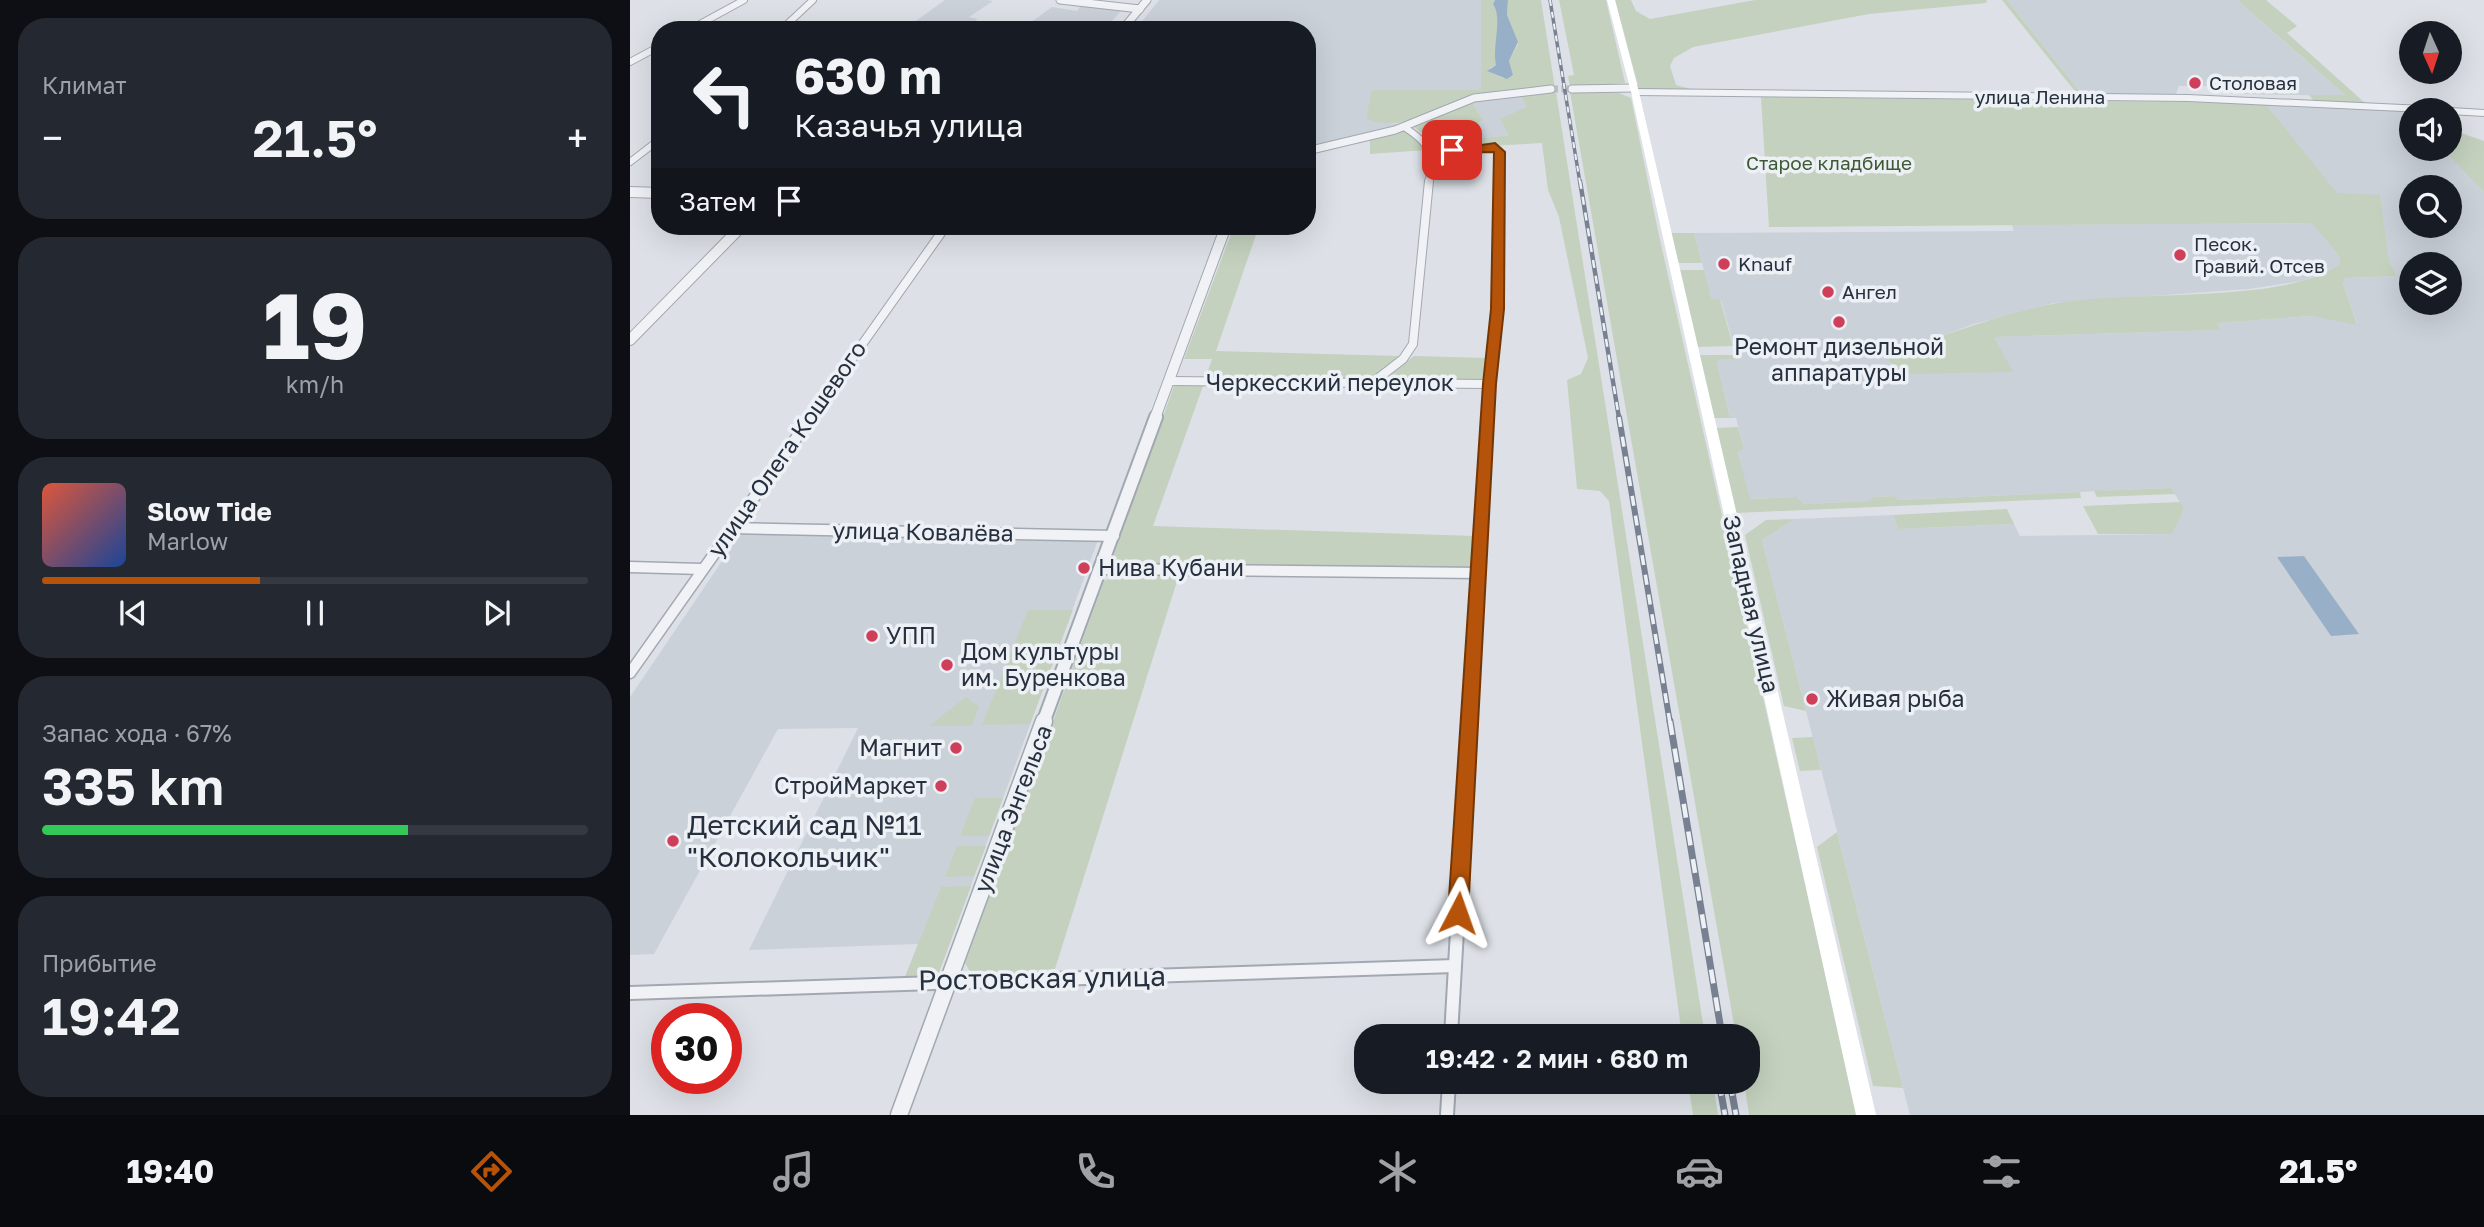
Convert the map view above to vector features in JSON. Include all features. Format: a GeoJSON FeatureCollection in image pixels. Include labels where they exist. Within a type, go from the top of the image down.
{"type":"FeatureCollection","features":[{"type":"Feature","properties":{"kind":"main road","name":"Западная улица"},"geometry":{"type":"LineString","coordinates":[[1611,0],[1634,90],[1866,1115]]}},
{"type":"Feature","properties":{"kind":"street"},"geometry":{"type":"LineString","coordinates":[[706,21],[744,0]]}},
{"type":"Feature","properties":{"kind":"street"},"geometry":{"type":"LineString","coordinates":[[791,21],[813,0]]}},
{"type":"Feature","properties":{"kind":"street"},"geometry":{"type":"LineString","coordinates":[[1060,0],[1140,9]]}},
{"type":"Feature","properties":{"kind":"street"},"geometry":{"type":"LineString","coordinates":[[1130,21],[1147,0]]}},
{"type":"Feature","properties":{"kind":"street"},"geometry":{"type":"LineString","coordinates":[[630,62],[651,51]]}},
{"type":"Feature","properties":{"kind":"street"},"geometry":{"type":"LineString","coordinates":[[1316,149],[1404,127],[1467,100],[1497,93],[1551,89]]}},
{"type":"Feature","properties":{"kind":"street","name":"улица Ленина"},"geometry":{"type":"LineString","coordinates":[[1572,89],[2188,98],[2399,108]]}},
{"type":"Feature","properties":{"kind":"street"},"geometry":{"type":"LineString","coordinates":[[2462,112],[2484,113]]}},
{"type":"Feature","properties":{"kind":"street"},"geometry":{"type":"LineString","coordinates":[[1372,383],[1403,359],[1413,344],[1430,151],[1419,135],[1404,127]]}},
{"type":"Feature","properties":{"kind":"street"},"geometry":{"type":"LineString","coordinates":[[630,162],[651,146]]}},
{"type":"Feature","properties":{"kind":"street"},"geometry":{"type":"LineString","coordinates":[[1430,151],[1495,146],[1499,149],[1497,309],[1489,384],[1452,1024]]}},
{"type":"Feature","properties":{"kind":"street"},"geometry":{"type":"LineString","coordinates":[[630,192],[651,193]]}},
{"type":"Feature","properties":{"kind":"street"},"geometry":{"type":"LineString","coordinates":[[630,340],[733,235]]}},
{"type":"Feature","properties":{"kind":"street","name":"улица Олега Кошевого"},"geometry":{"type":"LineString","coordinates":[[630,673],[940,235]]}},
{"type":"Feature","properties":{"kind":"street","name":"улица Энгельса"},"geometry":{"type":"LineString","coordinates":[[899,1115],[1223,235]]}},
{"type":"Feature","properties":{"kind":"street","name":"Черкесский переулок"},"geometry":{"type":"LineString","coordinates":[[1170,382],[1489,384]]}},
{"type":"Feature","properties":{"kind":"street","name":"улица Ковалёва"},"geometry":{"type":"LineString","coordinates":[[732,528],[1114,536]]}},
{"type":"Feature","properties":{"kind":"street"},"geometry":{"type":"LineString","coordinates":[[630,567],[702,569]]}},
{"type":"Feature","properties":{"kind":"street"},"geometry":{"type":"LineString","coordinates":[[1102,569],[1480,573]]}},
{"type":"Feature","properties":{"kind":"street","name":"Ростовская улица"},"geometry":{"type":"LineString","coordinates":[[630,993],[949,979],[1038,979],[1455,966]]}},
{"type":"Feature","properties":{"kind":"street"},"geometry":{"type":"LineString","coordinates":[[1447,1115],[1448,1094]]}},
{"type":"Feature","properties":{"kind":"shaded area"},"geometry":{"type":"Polygon","coordinates":[[[945,0],[993,1],[969,17],[978,19],[975,21],[916,21],[945,0]]]}},
{"type":"Feature","properties":{"kind":"shaded area"},"geometry":{"type":"Polygon","coordinates":[[[1159,0],[1481,0],[1481,90],[1373,90],[1366,118],[1381,123],[1401,124],[1316,147],[1316,21],[1142,21],[1159,0]]]}},
{"type":"Feature","properties":{"kind":"shaded area"},"geometry":{"type":"Polygon","coordinates":[[[2007,0],[2237,0],[2346,96],[2242,94],[2225,86],[2179,86],[2176,94],[2081,93],[2007,0]]]}},
{"type":"Feature","properties":{"kind":"shaded area"},"geometry":{"type":"Polygon","coordinates":[[[1082,4],[1133,11],[1121,11],[1112,21],[1033,21],[1052,7],[1077,11],[1082,4]]]}},
{"type":"Feature","properties":{"kind":"shaded area"},"geometry":{"type":"Polygon","coordinates":[[[1520,94],[1527,107],[1509,135],[1452,142],[1445,127],[1484,121],[1471,101],[1520,94]]]}},
{"type":"Feature","properties":{"kind":"shaded area"},"geometry":{"type":"Polygon","coordinates":[[[2265,103],[2399,111],[2399,161],[2454,161],[2484,192],[2484,1115],[1910,1115],[1762,540],[1795,519],[1893,515],[1898,529],[2014,524],[2020,536],[2171,534],[2184,509],[2171,488],[1896,500],[1896,496],[1874,497],[1870,501],[1804,504],[1797,497],[1749,499],[1738,451],[1744,449],[1736,418],[1730,418],[1717,363],[1720,359],[1737,358],[1721,300],[1712,300],[1694,233],[2014,231],[2012,225],[2313,223],[2340,257],[2341,264],[2335,269],[2302,281],[2249,289],[2054,303],[1974,324],[1885,357],[2012,372],[1994,337],[2219,330],[2216,323],[2311,316],[2357,324],[2343,283],[2345,278],[2397,276],[2389,261],[2265,103]]]}},
{"type":"Feature","properties":{"kind":"shaded area"},"geometry":{"type":"Polygon","coordinates":[[[741,533],[1098,540],[938,975],[905,977],[918,944],[749,950],[858,728],[778,729],[654,954],[630,955],[630,697],[741,533]]]}},
{"type":"Feature","properties":{"kind":"green space"},"geometry":{"type":"Polygon","coordinates":[[[1481,0],[1495,0],[1493,4],[1498,18],[1496,65],[1490,68],[1490,72],[1503,78],[1513,75],[1509,61],[1518,44],[1507,15],[1508,0],[1541,0],[1555,88],[1479,94],[1409,121],[1380,123],[1366,118],[1372,90],[1481,90],[1481,0]]]}},
{"type":"Feature","properties":{"kind":"green space"},"geometry":{"type":"Polygon","coordinates":[[[1559,0],[1606,0],[1625,83],[1570,87],[1568,76],[1574,75],[1559,0]]]}},
{"type":"Feature","properties":{"kind":"green space"},"geometry":{"type":"Polygon","coordinates":[[[1615,0],[1631,0],[1636,11],[1650,19],[1755,0],[1987,0],[1986,3],[1869,14],[1693,47],[1674,58],[1670,66],[1676,85],[1699,91],[1639,89],[1615,0]]]}},
{"type":"Feature","properties":{"kind":"green space"},"geometry":{"type":"Polygon","coordinates":[[[2002,0],[2007,0],[2081,93],[2176,94],[2078,95],[2002,0]]]}},
{"type":"Feature","properties":{"kind":"green space"},"geometry":{"type":"Polygon","coordinates":[[[2237,0],[2266,0],[2297,26],[2287,33],[2365,103],[2314,101],[2309,95],[2345,95],[2237,0]]]}},
{"type":"Feature","properties":{"kind":"green space"},"geometry":{"type":"Polygon","coordinates":[[[1556,92],[1703,1024],[1680,1024],[1609,501],[1600,491],[1577,489],[1567,380],[1581,374],[1588,358],[1559,217],[1548,190],[1542,143],[1433,149],[1427,138],[1449,135],[1452,142],[1509,135],[1500,119],[1527,107],[1520,94],[1556,92]]]}},
{"type":"Feature","properties":{"kind":"green space"},"geometry":{"type":"Polygon","coordinates":[[[1570,92],[1619,93],[1631,98],[1658,231],[1857,1115],[1749,1115],[1746,1094],[1760,1094],[1760,1024],[1734,1024],[1570,92]]]}},
{"type":"Feature","properties":{"kind":"green space","name":"Старое кладбище"},"geometry":{"type":"Polygon","coordinates":[[[1761,97],[2265,103],[2337,193],[2380,195],[2389,261],[2397,276],[2345,278],[2343,283],[2357,325],[2311,316],[2217,323],[2220,330],[1994,337],[2013,372],[1907,374],[1884,357],[2009,315],[2052,304],[2083,300],[2244,291],[2283,285],[2315,277],[2340,264],[2340,257],[2312,223],[1769,227],[1761,97]]]}},
{"type":"Feature","properties":{"kind":"green space"},"geometry":{"type":"Polygon","coordinates":[[[1471,101],[1484,121],[1423,134],[1412,126],[1471,101]]]}},
{"type":"Feature","properties":{"kind":"green space"},"geometry":{"type":"Polygon","coordinates":[[[1404,129],[1415,134],[1427,150],[1370,154],[1370,139],[1404,129]]]}},
{"type":"Feature","properties":{"kind":"green space"},"geometry":{"type":"Polygon","coordinates":[[[2462,133],[2484,141],[2484,192],[2454,161],[2462,161],[2462,133]]]}},
{"type":"Feature","properties":{"kind":"green space"},"geometry":{"type":"Polygon","coordinates":[[[1671,233],[1694,233],[1702,263],[1678,263],[1671,233]]]}},
{"type":"Feature","properties":{"kind":"green space"},"geometry":{"type":"Polygon","coordinates":[[[1231,235],[1256,235],[1216,351],[1400,356],[1370,380],[1205,379],[1212,359],[1184,359],[1231,235]]]}},
{"type":"Feature","properties":{"kind":"green space"},"geometry":{"type":"Polygon","coordinates":[[[1679,270],[1704,270],[1712,300],[1720,299],[1733,346],[1697,347],[1679,270]]]}},
{"type":"Feature","properties":{"kind":"green space"},"geometry":{"type":"Polygon","coordinates":[[[1699,355],[1736,355],[1737,359],[1720,359],[1717,363],[1730,418],[1713,418],[1699,355]]]}},
{"type":"Feature","properties":{"kind":"green space"},"geometry":{"type":"Polygon","coordinates":[[[1414,356],[1487,358],[1485,381],[1384,380],[1414,356]]]}},
{"type":"Feature","properties":{"kind":"green space"},"geometry":{"type":"Polygon","coordinates":[[[1174,386],[1203,386],[1153,526],[1476,536],[1475,568],[1119,564],[1113,557],[1174,386]]]}},
{"type":"Feature","properties":{"kind":"green space"},"geometry":{"type":"Polygon","coordinates":[[[1738,427],[1744,449],[1738,452],[1750,499],[1797,497],[1804,504],[1870,501],[1873,497],[1896,496],[1897,500],[2080,492],[2081,498],[1736,513],[1716,428],[1738,427]]]}},
{"type":"Feature","properties":{"kind":"green space"},"geometry":{"type":"Polygon","coordinates":[[[2171,488],[2175,494],[2097,497],[2094,491],[2171,488]]]}},
{"type":"Feature","properties":{"kind":"green space"},"geometry":{"type":"Polygon","coordinates":[[[2180,502],[2184,509],[2172,534],[2098,534],[2083,506],[2180,502]]]}},
{"type":"Feature","properties":{"kind":"green space"},"geometry":{"type":"Polygon","coordinates":[[[2007,509],[2014,524],[1898,529],[1893,515],[2007,509]]]}},
{"type":"Feature","properties":{"kind":"green space"},"geometry":{"type":"Polygon","coordinates":[[[1795,519],[1762,540],[1806,711],[1784,706],[1745,535],[1766,520],[1795,519]]]}},
{"type":"Feature","properties":{"kind":"green space"},"geometry":{"type":"Polygon","coordinates":[[[1120,574],[1179,575],[1055,969],[978,974],[969,970],[965,963],[1104,581],[1120,574]]]}},
{"type":"Feature","properties":{"kind":"green space"},"geometry":{"type":"Polygon","coordinates":[[[1028,610],[1073,610],[1030,724],[982,725],[1028,610]]]}},
{"type":"Feature","properties":{"kind":"green space"},"geometry":{"type":"Polygon","coordinates":[[[966,697],[979,707],[972,726],[929,726],[966,697]]]}},
{"type":"Feature","properties":{"kind":"green space"},"geometry":{"type":"Polygon","coordinates":[[[1813,737],[1821,770],[1800,771],[1792,738],[1813,737]]]}},
{"type":"Feature","properties":{"kind":"green space"},"geometry":{"type":"Polygon","coordinates":[[[975,798],[1003,798],[989,836],[960,836],[975,798]]]}},
{"type":"Feature","properties":{"kind":"green space"},"geometry":{"type":"Polygon","coordinates":[[[1837,832],[1903,1088],[1873,1086],[1817,847],[1837,832]]]}},
{"type":"Feature","properties":{"kind":"green space"},"geometry":{"type":"Polygon","coordinates":[[[957,846],[986,846],[974,876],[945,877],[957,846]]]}},
{"type":"Feature","properties":{"kind":"green space"},"geometry":{"type":"Polygon","coordinates":[[[971,886],[938,975],[905,977],[941,887],[971,886]]]}},
{"type":"Feature","properties":{"kind":"green space"},"geometry":{"type":"Polygon","coordinates":[[[1690,1094],[1715,1094],[1718,1115],[1693,1115],[1690,1094]]]}},
{"type":"Feature","properties":{"kind":"water"},"geometry":{"type":"Polygon","coordinates":[[[1495,0],[1508,0],[1507,15],[1518,42],[1509,61],[1513,75],[1507,79],[1487,71],[1496,65],[1495,0]]]}},
{"type":"Feature","properties":{"kind":"water"},"geometry":{"type":"Polygon","coordinates":[[[2304,556],[2359,634],[2331,636],[2277,557],[2304,556]]]}},
{"type":"Feature","properties":{"kind":"tunnel"},"geometry":{"type":"LineString","coordinates":[[1551,89],[1572,89]]}},
{"type":"Feature","properties":{"kind":"railway"},"geometry":{"type":"LineString","coordinates":[[1550,0],[1580,183]]}},
{"type":"Feature","properties":{"kind":"railway"},"geometry":{"type":"LineString","coordinates":[[1580,181],[1619,418]]}},
{"type":"Feature","properties":{"kind":"railway"},"geometry":{"type":"LineString","coordinates":[[1619,417],[1670,723]]}},
{"type":"Feature","properties":{"kind":"railway"},"geometry":{"type":"LineString","coordinates":[[1670,721],[1720,1024]]}},
{"type":"Feature","properties":{"kind":"railway"},"geometry":{"type":"LineString","coordinates":[[1721,1094],[1725,1115]]}},
{"type":"Feature","properties":{"kind":"railway"},"geometry":{"type":"LineString","coordinates":[[1732,1094],[1736,1115]]}},
{"type":"Feature","properties":{"kind":"place","name":"Столовая"},"geometry":{"type":"Point","coordinates":[2195,83]}},
{"type":"Feature","properties":{"kind":"place","name":"Песок. Гравий. Отсев"},"geometry":{"type":"Point","coordinates":[2180,255]}},
{"type":"Feature","properties":{"kind":"place","name":"Knauf"},"geometry":{"type":"Point","coordinates":[1724,264]}},
{"type":"Feature","properties":{"kind":"place","name":"Ангел"},"geometry":{"type":"Point","coordinates":[1828,292]}},
{"type":"Feature","properties":{"kind":"place","name":"Ремонт дизельной аппаратуры"},"geometry":{"type":"Point","coordinates":[1839,322]}},
{"type":"Feature","properties":{"kind":"place","name":"Нива Кубани"},"geometry":{"type":"Point","coordinates":[1084,568]}},
{"type":"Feature","properties":{"kind":"place","name":"УПП"},"geometry":{"type":"Point","coordinates":[872,636]}},
{"type":"Feature","properties":{"kind":"place","name":"Дом культуры им. Буренкова"},"geometry":{"type":"Point","coordinates":[947,665]}},
{"type":"Feature","properties":{"kind":"place","name":"Живая рыба"},"geometry":{"type":"Point","coordinates":[1812,699]}},
{"type":"Feature","properties":{"kind":"place","name":"Магнит"},"geometry":{"type":"Point","coordinates":[956,748]}},
{"type":"Feature","properties":{"kind":"place","name":"СтройМаркет"},"geometry":{"type":"Point","coordinates":[941,786]}},
{"type":"Feature","properties":{"kind":"place","name":"Детский сад №11 \"Колокольчик\""},"geometry":{"type":"Point","coordinates":[673,841]}},
{"type":"Feature","properties":{"kind":"route"},"geometry":{"type":"LineString","coordinates":[[1452,150],[1495,146],[1500,152],[1497,309],[1489,384],[1458,913]]}}]}
